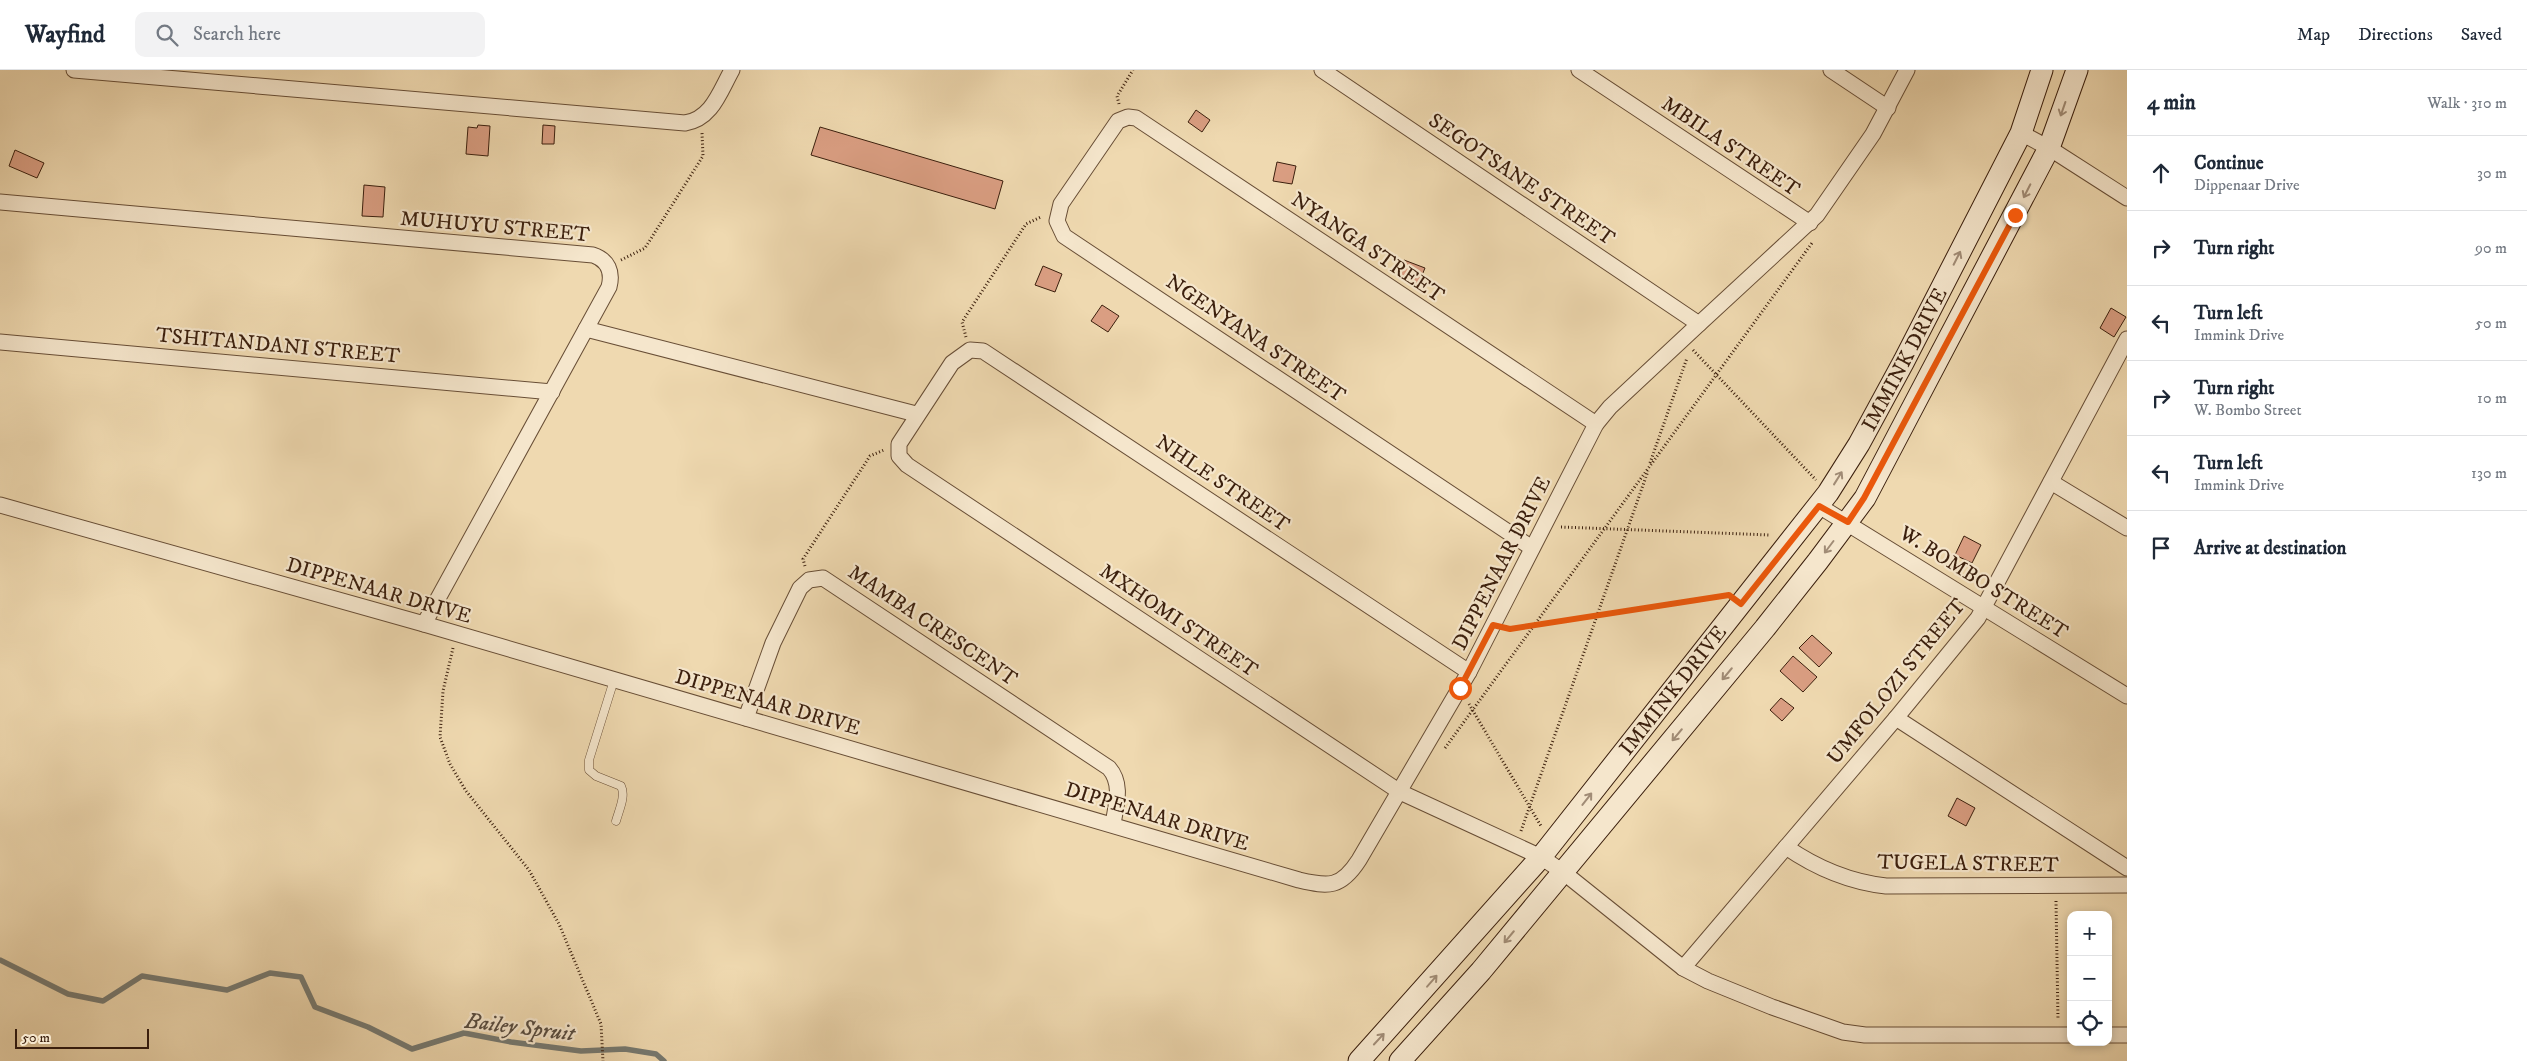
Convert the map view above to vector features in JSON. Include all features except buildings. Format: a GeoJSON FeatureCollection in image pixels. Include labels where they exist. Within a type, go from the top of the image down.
{"type":"FeatureCollection","features":[{"type":"Feature","properties":{"kind":"main road","name":"IMMINK DRIVE"},"geometry":{"type":"LineString","coordinates":[[1359,1061],[1541,857],[1824,499],[1860,444],[2022,134],[2042,70]]}},
{"type":"Feature","properties":{"kind":"main road","name":"IMMINK DRIVE"},"geometry":{"type":"LineString","coordinates":[[1400,1061],[1481,971],[1765,628],[1848,522],[1864,498],[2049,148],[2077,70]]}},
{"type":"Feature","properties":{"kind":"street"},"geometry":{"type":"LineString","coordinates":[[74,70],[686,123],[701,118],[708,113],[732,70]]}},
{"type":"Feature","properties":{"kind":"street","name":"SEGOTSANE STREET"},"geometry":{"type":"LineString","coordinates":[[1322,70],[1698,324]]}},
{"type":"Feature","properties":{"kind":"street","name":"MBILA STREET"},"geometry":{"type":"LineString","coordinates":[[1580,70],[1810,224]]}},
{"type":"Feature","properties":{"kind":"street"},"geometry":{"type":"LineString","coordinates":[[1831,70],[1888,108]]}},
{"type":"Feature","properties":{"kind":"street","name":"DIPPENAAR DRIVE"},"geometry":{"type":"LineString","coordinates":[[0,505],[424,624],[1113,824],[1299,880],[1332,884],[1341,881],[1354,868],[1460,688],[1596,424],[1610,407],[1698,324],[1810,224],[1873,134],[1907,70]]}},
{"type":"Feature","properties":{"kind":"street","name":"NYANGA STREET"},"geometry":{"type":"LineString","coordinates":[[1119,122],[1136,118],[1596,424]]}},
{"type":"Feature","properties":{"kind":"street"},"geometry":{"type":"LineString","coordinates":[[1058,210],[1119,122]]}},
{"type":"Feature","properties":{"kind":"street"},"geometry":{"type":"LineString","coordinates":[[2022,134],[2049,148],[2127,198]]}},
{"type":"Feature","properties":{"kind":"street","name":"MUHUYU STREET"},"geometry":{"type":"LineString","coordinates":[[0,202],[593,255],[601,258],[608,266],[611,274],[610,287],[424,624]]}},
{"type":"Feature","properties":{"kind":"street","name":"NGENYANA STREET"},"geometry":{"type":"LineString","coordinates":[[1058,210],[1057,221],[1064,236],[1532,548]]}},
{"type":"Feature","properties":{"kind":"street"},"geometry":{"type":"LineString","coordinates":[[586,330],[916,414]]}},
{"type":"Feature","properties":{"kind":"street","name":"UMFOLOZI STREET"},"geometry":{"type":"LineString","coordinates":[[1683,968],[1966,634],[1984,608],[2052,482],[2122,361],[2127,339]]}},
{"type":"Feature","properties":{"kind":"street","name":"TSHITANDANI STREET"},"geometry":{"type":"LineString","coordinates":[[0,342],[552,392]]}},
{"type":"Feature","properties":{"kind":"street","name":"NHLE STREET"},"geometry":{"type":"LineString","coordinates":[[970,350],[978,349],[990,354],[1469,672]]}},
{"type":"Feature","properties":{"kind":"street"},"geometry":{"type":"LineString","coordinates":[[899,444],[916,414],[952,363],[970,350]]}},
{"type":"Feature","properties":{"kind":"street","name":"MXHOMI STREET"},"geometry":{"type":"LineString","coordinates":[[899,444],[899,456],[908,465],[1400,792],[1541,857],[1563,872],[1683,968],[1708,981],[1772,1007],[1843,1032],[1865,1035],[2064,1035]]}},
{"type":"Feature","properties":{"kind":"street"},"geometry":{"type":"LineString","coordinates":[[2052,482],[2127,528]]}},
{"type":"Feature","properties":{"kind":"street","name":"W. BOMBO STREET"},"geometry":{"type":"LineString","coordinates":[[1824,499],[1848,522],[2127,696]]}},
{"type":"Feature","properties":{"kind":"street","name":"MAMBA CRESCENT"},"geometry":{"type":"LineString","coordinates":[[810,580],[820,578],[832,582],[1109,768],[1114,774],[1118,785],[1113,824]]}},
{"type":"Feature","properties":{"kind":"street"},"geometry":{"type":"LineString","coordinates":[[746,718],[773,643],[800,588],[810,580]]}},
{"type":"Feature","properties":{"kind":"street"},"geometry":{"type":"LineString","coordinates":[[1896,718],[2127,868]]}},
{"type":"Feature","properties":{"kind":"street","name":"TUGELA STREET"},"geometry":{"type":"LineString","coordinates":[[1786,847],[1801,858],[1830,871],[1869,884],[1886,886],[2127,886]]}},
{"type":"Feature","properties":{"kind":"street"},"geometry":{"type":"LineString","coordinates":[[2112,1036],[2127,1036]]}},
{"type":"Feature","properties":{"kind":"lane"},"geometry":{"type":"LineString","coordinates":[[614,680],[589,760],[589,770],[596,776],[621,786],[624,791],[616,821]]}},
{"type":"Feature","properties":{"kind":"path"},"geometry":{"type":"LineString","coordinates":[[1119,122],[1117,96],[1134,70]]}},
{"type":"Feature","properties":{"kind":"path"},"geometry":{"type":"LineString","coordinates":[[608,266],[645,248],[703,156],[701,118]]}},
{"type":"Feature","properties":{"kind":"path"},"geometry":{"type":"LineString","coordinates":[[970,350],[962,322],[1026,224],[1058,210]]}},
{"type":"Feature","properties":{"kind":"path"},"geometry":{"type":"LineString","coordinates":[[1440,755],[1821,232],[1810,224]]}},
{"type":"Feature","properties":{"kind":"path"},"geometry":{"type":"LineString","coordinates":[[1520,835],[1691,348],[1824,499]]}},
{"type":"Feature","properties":{"kind":"path"},"geometry":{"type":"LineString","coordinates":[[810,580],[802,559],[870,456],[899,444]]}},
{"type":"Feature","properties":{"kind":"path"},"geometry":{"type":"LineString","coordinates":[[1543,527],[1795,536]]}},
{"type":"Feature","properties":{"kind":"path"},"geometry":{"type":"LineString","coordinates":[[1493,625],[1510,629],[1534,626],[1729,595],[1741,604]]}},
{"type":"Feature","properties":{"kind":"path"},"geometry":{"type":"LineString","coordinates":[[456,634],[443,691],[440,737],[450,764],[466,791],[529,870],[559,924],[601,1024],[603,1061]]}},
{"type":"Feature","properties":{"kind":"path"},"geometry":{"type":"LineString","coordinates":[[1460,688],[1541,826]]}},
{"type":"Feature","properties":{"kind":"path"},"geometry":{"type":"LineString","coordinates":[[2056,886],[2064,1035]]}},
{"type":"Feature","properties":{"kind":"waterway","name":"Bailey Spruit"},"geometry":{"type":"LineString","coordinates":[[0,960],[68,994],[103,1001],[142,976],[227,990],[270,973],[301,977],[315,1007],[368,1027],[412,1049],[464,1033],[511,1042],[581,1051],[625,1049],[656,1054],[664,1061]]}},
{"type":"Feature","properties":{"kind":"route"},"geometry":{"type":"LineString","coordinates":[[1460,688],[1493,625],[1510,629],[1729,595],[1741,604],[1819,506],[1848,522],[1864,498],[2015,215]]}}]}
